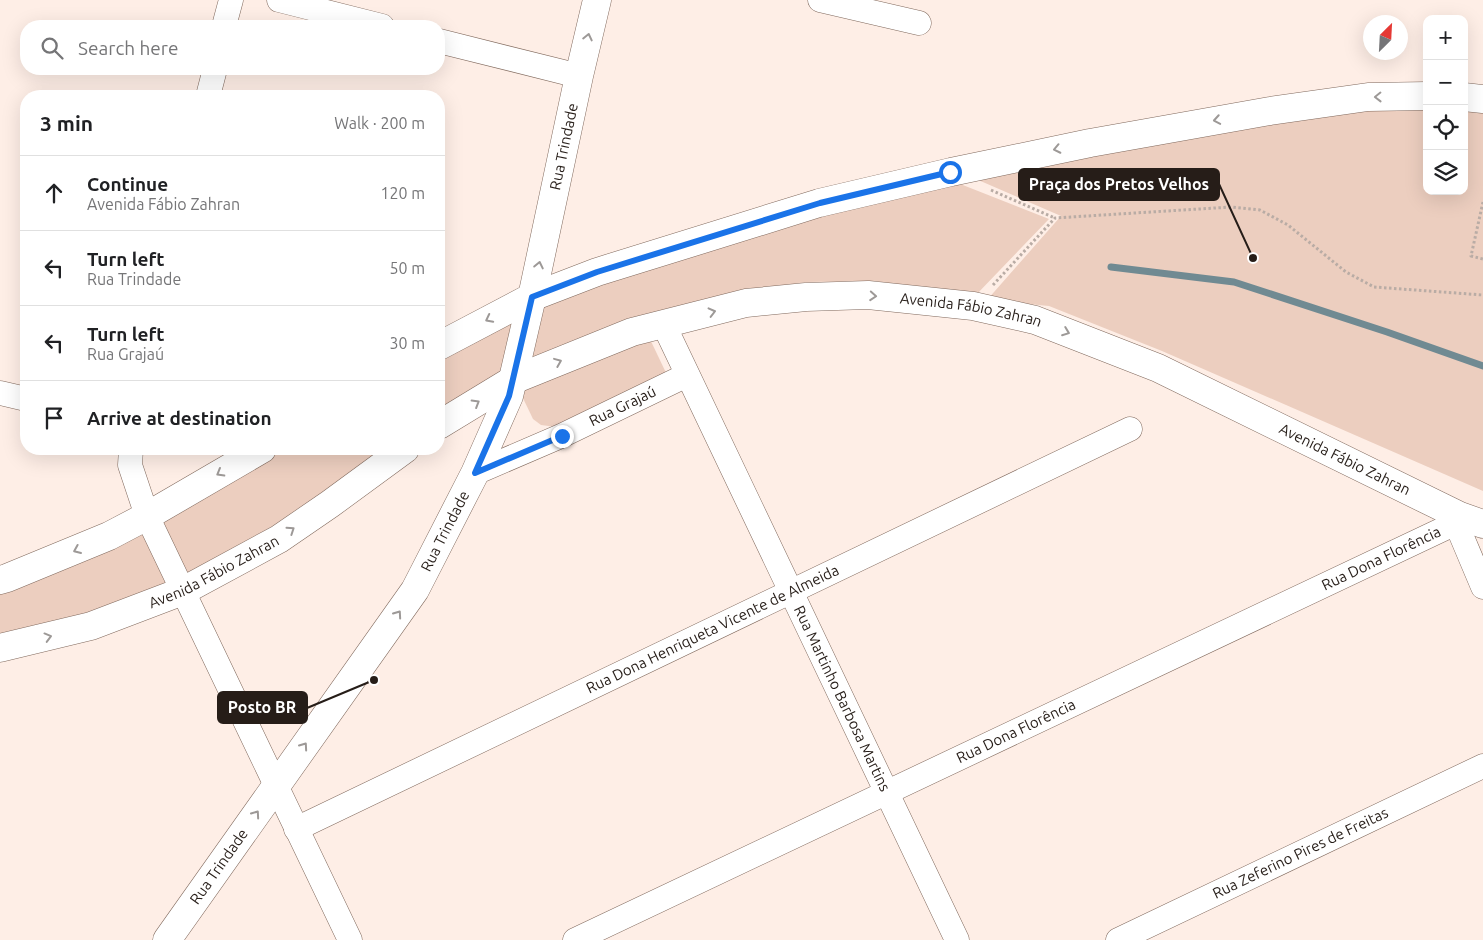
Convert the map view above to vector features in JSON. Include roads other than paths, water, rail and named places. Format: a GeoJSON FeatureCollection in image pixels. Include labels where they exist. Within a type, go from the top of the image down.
{"type":"FeatureCollection","features":[{"type":"Feature","properties":{"kind":"main road","name":"Rua Trindade"},"geometry":{"type":"LineString","coordinates":[[167,940],[415,590],[475,473],[509,396],[597,0]]}},
{"type":"Feature","properties":{"kind":"main road"},"geometry":{"type":"LineString","coordinates":[[445,343],[532,297],[597,272],[820,203],[950,172],[1090,142],[1270,111],[1368,97],[1423,96]]}},
{"type":"Feature","properties":{"kind":"main road"},"geometry":{"type":"LineString","coordinates":[[1468,97],[1483,99]]}},
{"type":"Feature","properties":{"kind":"main road","name":"Avenida Fábio Zahran"},"geometry":{"type":"LineString","coordinates":[[445,421],[513,380],[632,332],[746,303],[806,297],[868,295],[973,306],[1035,320],[1158,368],[1466,521]]}},
{"type":"Feature","properties":{"kind":"main road"},"geometry":{"type":"LineString","coordinates":[[0,580],[109,536],[252,455]]}},
{"type":"Feature","properties":{"kind":"main road","name":"Avenida Fábio Zahran"},"geometry":{"type":"LineString","coordinates":[[0,648],[91,626],[183,591],[279,539],[397,455]]}},
{"type":"Feature","properties":{"kind":"street"},"geometry":{"type":"LineString","coordinates":[[226,20],[231,0]]}},
{"type":"Feature","properties":{"kind":"street"},"geometry":{"type":"LineString","coordinates":[[279,0],[358,20]]}},
{"type":"Feature","properties":{"kind":"street"},"geometry":{"type":"LineString","coordinates":[[820,0],[919,23]]}},
{"type":"Feature","properties":{"kind":"street"},"geometry":{"type":"LineString","coordinates":[[445,42],[579,76]]}},
{"type":"Feature","properties":{"kind":"street"},"geometry":{"type":"LineString","coordinates":[[209,90],[213,75]]}},
{"type":"Feature","properties":{"kind":"street","name":"Rua Martinho Barbosa Martins"},"geometry":{"type":"LineString","coordinates":[[663,324],[957,940]]}},
{"type":"Feature","properties":{"kind":"street","name":"Rua Grajaú"},"geometry":{"type":"LineString","coordinates":[[475,473],[562,436],[687,375]]}},
{"type":"Feature","properties":{"kind":"street"},"geometry":{"type":"LineString","coordinates":[[0,393],[20,398]]}},
{"type":"Feature","properties":{"kind":"street","name":"Rua Dona Henriqueta Vicente de Almeida"},"geometry":{"type":"LineString","coordinates":[[296,829],[1130,429]]}},
{"type":"Feature","properties":{"kind":"street"},"geometry":{"type":"LineString","coordinates":[[131,455],[130,466],[147,516],[350,940]]}},
{"type":"Feature","properties":{"kind":"street"},"geometry":{"type":"LineString","coordinates":[[1466,521],[1483,587]]}},
{"type":"Feature","properties":{"kind":"street","name":"Rua Dona Florência"},"geometry":{"type":"LineString","coordinates":[[575,940],[1466,521]]}},
{"type":"Feature","properties":{"kind":"street","name":"Rua Zeferino Pires de Freitas"},"geometry":{"type":"LineString","coordinates":[[1118,940],[1483,766]]}},
{"type":"Feature","properties":{"kind":"waterway"},"geometry":{"type":"LineString","coordinates":[[1111,267],[1234,282],[1387,332],[1483,366]]}},
{"type":"Feature","properties":{"kind":"place","name":"Praça dos Pretos Velhos"},"geometry":{"type":"Point","coordinates":[1253,258]}},
{"type":"Feature","properties":{"kind":"place","name":"Posto BR"},"geometry":{"type":"Point","coordinates":[374,680]}}]}
